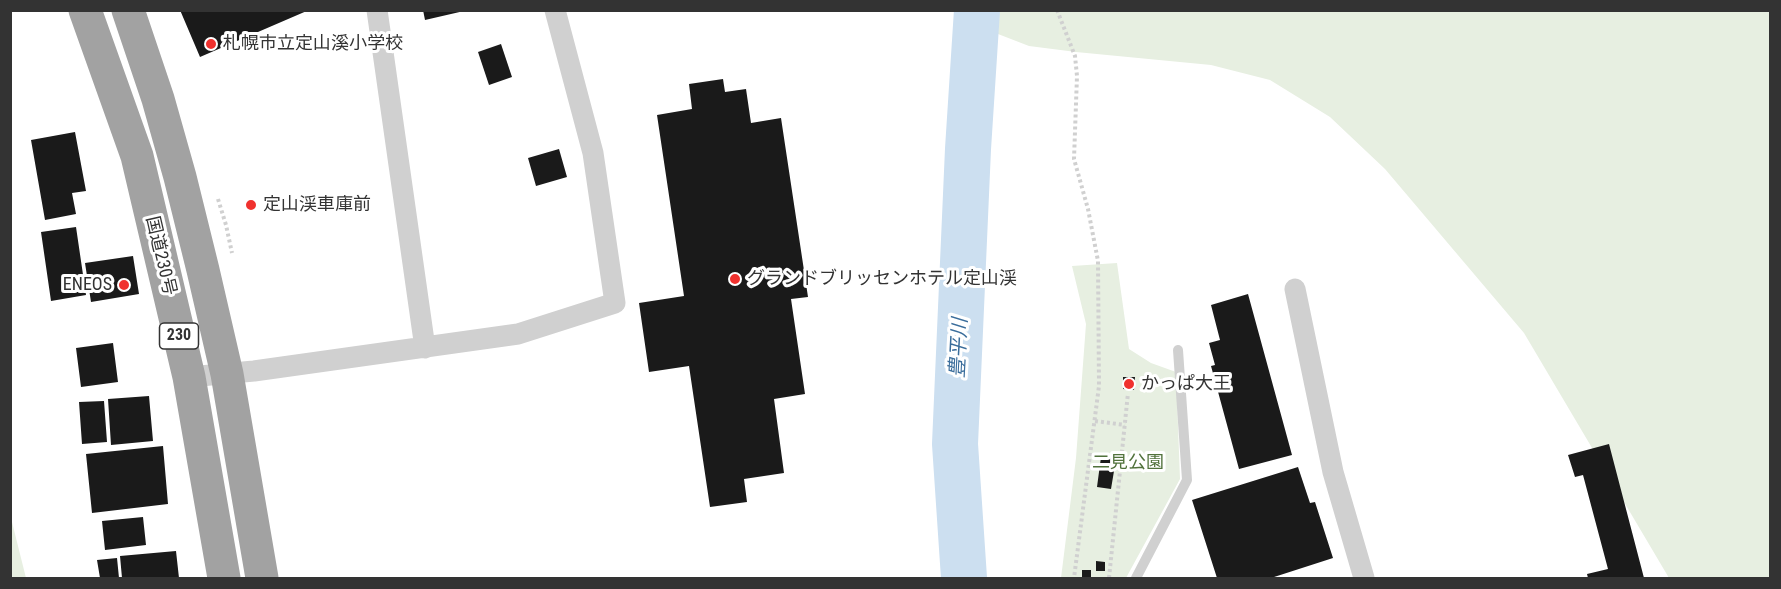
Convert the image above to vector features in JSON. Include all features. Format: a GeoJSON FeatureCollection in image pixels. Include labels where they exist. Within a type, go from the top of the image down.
{"type":"FeatureCollection","features":[{"type":"Feature","properties":{"kind":"highway","name":"国道230号"},"geometry":{"type":"LineString","coordinates":[[85,10],[137,156],[189,377],[224,579]]}},
{"type":"Feature","properties":{"kind":"highway","name":"230"},"geometry":{"type":"LineString","coordinates":[[128,10],[159,99],[227,374],[262,579]]}},
{"type":"Feature","properties":{"kind":"street"},"geometry":{"type":"LineString","coordinates":[[377,10],[425,348]]}},
{"type":"Feature","properties":{"kind":"street"},"geometry":{"type":"LineString","coordinates":[[189,377],[227,374],[518,334],[615,303],[593,153],[555,10]]}},
{"type":"Feature","properties":{"kind":"street"},"geometry":{"type":"LineString","coordinates":[[1295,289],[1333,472],[1364,579]]}},
{"type":"Feature","properties":{"kind":"lane"},"geometry":{"type":"LineString","coordinates":[[1136,579],[1187,480],[1178,350]]}},
{"type":"Feature","properties":{"kind":"path"},"geometry":{"type":"LineString","coordinates":[[1057,10],[1075,57],[1077,76],[1074,159],[1088,209],[1098,261],[1099,386],[1074,579]]}},
{"type":"Feature","properties":{"kind":"path"},"geometry":{"type":"LineString","coordinates":[[1109,579],[1128,393]]}},
{"type":"Feature","properties":{"kind":"path"},"geometry":{"type":"LineString","coordinates":[[1095,421],[1125,425]]}},
{"type":"Feature","properties":{"kind":"green space"},"geometry":{"type":"Polygon","coordinates":[[[957,11],[1770,11],[1770,578],[1669,578],[1524,333],[1385,169],[1330,117],[1270,80],[1211,65],[1029,46],[967,22],[957,11]]]}},
{"type":"Feature","properties":{"kind":"green space","name":"二見公園"},"geometry":{"type":"Polygon","coordinates":[[[1117,263],[1129,349],[1151,363],[1176,372],[1180,479],[1126,578],[1061,578],[1076,458],[1086,324],[1072,266],[1117,263]]]}},
{"type":"Feature","properties":{"kind":"green space"},"geometry":{"type":"Polygon","coordinates":[[[11,518],[26,578],[11,578],[11,518]]]}},
{"type":"Feature","properties":{"kind":"building","name":"札幌市立定山溪小学校"},"geometry":{"type":"Polygon","coordinates":[[[180,10],[309,10],[200,57],[180,10]]]}},
{"type":"Feature","properties":{"kind":"building"},"geometry":{"type":"Polygon","coordinates":[[[423,10],[464,10],[464,11],[425,20],[423,10]]]}},
{"type":"Feature","properties":{"kind":"building"},"geometry":{"type":"Polygon","coordinates":[[[501,44],[512,77],[489,85],[478,52],[501,44]]]}},
{"type":"Feature","properties":{"kind":"building"},"geometry":{"type":"Polygon","coordinates":[[[723,79],[725,92],[746,89],[751,123],[781,118],[808,297],[791,299],[805,394],[774,399],[784,473],[744,479],[747,502],[710,507],[689,366],[649,372],[639,303],[684,296],[657,115],[692,109],[689,84],[723,79]]]}},
{"type":"Feature","properties":{"kind":"building"},"geometry":{"type":"Polygon","coordinates":[[[75,132],[86,191],[72,193],[76,214],[45,220],[31,140],[75,132]]]}},
{"type":"Feature","properties":{"kind":"building"},"geometry":{"type":"Polygon","coordinates":[[[559,149],[567,177],[536,186],[528,158],[559,149]]]}},
{"type":"Feature","properties":{"kind":"building"},"geometry":{"type":"Polygon","coordinates":[[[76,227],[86,295],[51,301],[41,232],[76,227]]]}},
{"type":"Feature","properties":{"kind":"building"},"geometry":{"type":"Polygon","coordinates":[[[133,256],[139,294],[91,302],[85,263],[133,256]]]}},
{"type":"Feature","properties":{"kind":"building"},"geometry":{"type":"Polygon","coordinates":[[[1248,294],[1292,455],[1239,469],[1211,366],[1215,365],[1209,343],[1220,340],[1211,305],[1248,294]]]}},
{"type":"Feature","properties":{"kind":"building"},"geometry":{"type":"Polygon","coordinates":[[[113,343],[118,382],[81,387],[76,348],[113,343]]]}},
{"type":"Feature","properties":{"kind":"building"},"geometry":{"type":"Polygon","coordinates":[[[1123,377],[1135,377],[1134,390],[1123,389],[1123,377]]]}},
{"type":"Feature","properties":{"kind":"building"},"geometry":{"type":"Polygon","coordinates":[[[149,396],[153,441],[111,445],[108,399],[149,396]]]}},
{"type":"Feature","properties":{"kind":"building"},"geometry":{"type":"Polygon","coordinates":[[[104,401],[107,442],[82,444],[79,402],[104,401]]]}},
{"type":"Feature","properties":{"kind":"building"},"geometry":{"type":"Polygon","coordinates":[[[1609,444],[1644,578],[1588,578],[1587,574],[1608,569],[1583,475],[1575,477],[1568,455],[1609,444]]]}},
{"type":"Feature","properties":{"kind":"building"},"geometry":{"type":"Polygon","coordinates":[[[163,446],[168,504],[92,513],[86,454],[163,446]]]}},
{"type":"Feature","properties":{"kind":"building"},"geometry":{"type":"Polygon","coordinates":[[[1101,457],[1116,459],[1111,489],[1097,487],[1101,457]]]}},
{"type":"Feature","properties":{"kind":"building"},"geometry":{"type":"Polygon","coordinates":[[[1298,467],[1310,503],[1315,502],[1333,558],[1271,578],[1217,578],[1192,500],[1298,467]]]}},
{"type":"Feature","properties":{"kind":"building"},"geometry":{"type":"Polygon","coordinates":[[[143,517],[146,545],[105,550],[102,521],[143,517]]]}},
{"type":"Feature","properties":{"kind":"building"},"geometry":{"type":"Polygon","coordinates":[[[176,551],[179,578],[122,578],[120,556],[176,551]]]}},
{"type":"Feature","properties":{"kind":"building"},"geometry":{"type":"Polygon","coordinates":[[[117,558],[119,578],[100,578],[97,560],[117,558]]]}},
{"type":"Feature","properties":{"kind":"building"},"geometry":{"type":"Polygon","coordinates":[[[1096,561],[1105,562],[1105,571],[1096,571],[1096,561]]]}},
{"type":"Feature","properties":{"kind":"building"},"geometry":{"type":"Polygon","coordinates":[[[1082,570],[1091,570],[1091,578],[1082,578],[1082,570]]]}},
{"type":"Feature","properties":{"kind":"waterway","name":"豊平川"},"geometry":{"type":"LineString","coordinates":[[964,578],[955,444],[968,149],[977,10]]}},
{"type":"Feature","properties":{"kind":"place","name":"札幌市立定山溪小学校"},"geometry":{"type":"Point","coordinates":[211,44]}},
{"type":"Feature","properties":{"kind":"place","name":"定山渓車庫前"},"geometry":{"type":"Point","coordinates":[251,205]}},
{"type":"Feature","properties":{"kind":"place","name":"グランドブリッセンホテル定山渓"},"geometry":{"type":"Point","coordinates":[735,279]}},
{"type":"Feature","properties":{"kind":"place","name":"ENEOS"},"geometry":{"type":"Point","coordinates":[124,285]}},
{"type":"Feature","properties":{"kind":"place","name":"かっぱ大王"},"geometry":{"type":"Point","coordinates":[1129,384]}}]}
